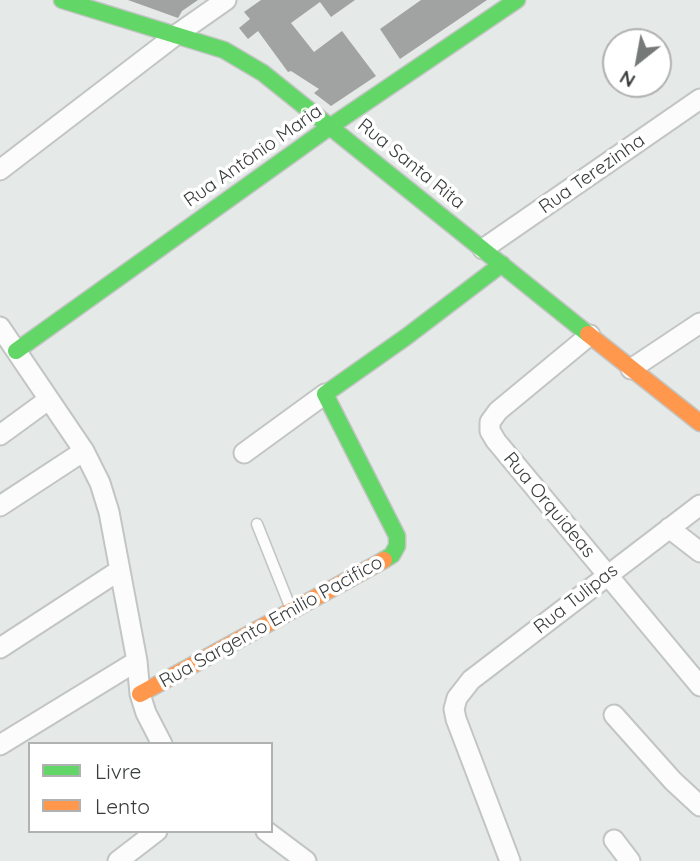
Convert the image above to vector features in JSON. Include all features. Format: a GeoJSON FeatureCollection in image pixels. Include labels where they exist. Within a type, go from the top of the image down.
{"type":"FeatureCollection","features":[{"type":"Feature","properties":{"kind":"street","name":"Rua Santa Rita"},"geometry":{"type":"LineString","coordinates":[[62,0],[223,50],[263,73],[700,424]]}},
{"type":"Feature","properties":{"kind":"street"},"geometry":{"type":"LineString","coordinates":[[0,170],[226,0]]}},
{"type":"Feature","properties":{"kind":"street","name":"Rua Antônio Maria"},"geometry":{"type":"LineString","coordinates":[[16,351],[331,126],[517,0]]}},
{"type":"Feature","properties":{"kind":"street","name":"Rua Terezinha"},"geometry":{"type":"LineString","coordinates":[[484,249],[700,99]]}},
{"type":"Feature","properties":{"kind":"street"},"geometry":{"type":"LineString","coordinates":[[244,453],[406,337],[502,264]]}},
{"type":"Feature","properties":{"kind":"street"},"geometry":{"type":"LineString","coordinates":[[631,369],[700,323]]}},
{"type":"Feature","properties":{"kind":"street"},"geometry":{"type":"LineString","coordinates":[[0,327],[84,451],[100,482],[109,512],[120,570],[137,661],[140,695],[161,742]]}},
{"type":"Feature","properties":{"kind":"street","name":"Rua Orquideas"},"geometry":{"type":"LineString","coordinates":[[590,335],[498,411],[490,422],[490,431],[496,442],[700,686]]}},
{"type":"Feature","properties":{"kind":"street","name":"Rua Sargento Emilio Pacifico"},"geometry":{"type":"LineString","coordinates":[[140,695],[391,555],[397,546],[397,536],[325,394]]}},
{"type":"Feature","properties":{"kind":"street"},"geometry":{"type":"LineString","coordinates":[[0,435],[48,400]]}},
{"type":"Feature","properties":{"kind":"street"},"geometry":{"type":"LineString","coordinates":[[0,506],[84,451]]}},
{"type":"Feature","properties":{"kind":"street","name":"Rua Tulipas"},"geometry":{"type":"LineString","coordinates":[[505,858],[456,719],[454,709],[457,698],[471,680],[700,505]]}},
{"type":"Feature","properties":{"kind":"street"},"geometry":{"type":"LineString","coordinates":[[669,528],[700,552]]}},
{"type":"Feature","properties":{"kind":"street"},"geometry":{"type":"LineString","coordinates":[[0,648],[120,570]]}},
{"type":"Feature","properties":{"kind":"street"},"geometry":{"type":"LineString","coordinates":[[0,745],[137,661]]}},
{"type":"Feature","properties":{"kind":"street"},"geometry":{"type":"LineString","coordinates":[[614,715],[673,781],[700,806]]}},
{"type":"Feature","properties":{"kind":"street"},"geometry":{"type":"LineString","coordinates":[[118,861],[154,833]]}},
{"type":"Feature","properties":{"kind":"street"},"geometry":{"type":"LineString","coordinates":[[269,833],[306,861]]}},
{"type":"Feature","properties":{"kind":"street"},"geometry":{"type":"LineString","coordinates":[[614,840],[630,861]]}},
{"type":"Feature","properties":{"kind":"lane"},"geometry":{"type":"LineString","coordinates":[[257,524],[291,610]]}},
{"type":"Feature","properties":{"kind":"building"},"geometry":{"type":"Polygon","coordinates":[[[128,0],[198,0],[182,11],[178,18],[128,0]]]}},
{"type":"Feature","properties":{"kind":"building"},"geometry":{"type":"Polygon","coordinates":[[[261,0],[355,0],[331,17],[320,2],[291,23],[314,52],[342,31],[376,76],[331,106],[314,93],[319,89],[291,71],[288,72],[258,31],[248,39],[239,28],[250,19],[244,12],[261,0]]]}},
{"type":"Feature","properties":{"kind":"building"},"geometry":{"type":"Polygon","coordinates":[[[421,0],[487,0],[400,59],[380,29],[421,0]]]}},
{"type":"Feature","properties":{"kind":"traffic: fast"},"geometry":{"type":"LineString","coordinates":[[62,0],[224,50],[263,73],[588,334]]}},
{"type":"Feature","properties":{"kind":"traffic: fast"},"geometry":{"type":"LineString","coordinates":[[16,351],[331,126],[517,0]]}},
{"type":"Feature","properties":{"kind":"traffic: fast"},"geometry":{"type":"LineString","coordinates":[[384,560],[392,555],[397,546],[397,536],[325,394],[502,264]]}},
{"type":"Feature","properties":{"kind":"traffic: slow"},"geometry":{"type":"LineString","coordinates":[[588,334],[700,423]]}},
{"type":"Feature","properties":{"kind":"traffic: slow"},"geometry":{"type":"LineString","coordinates":[[140,694],[384,560]]}}]}
